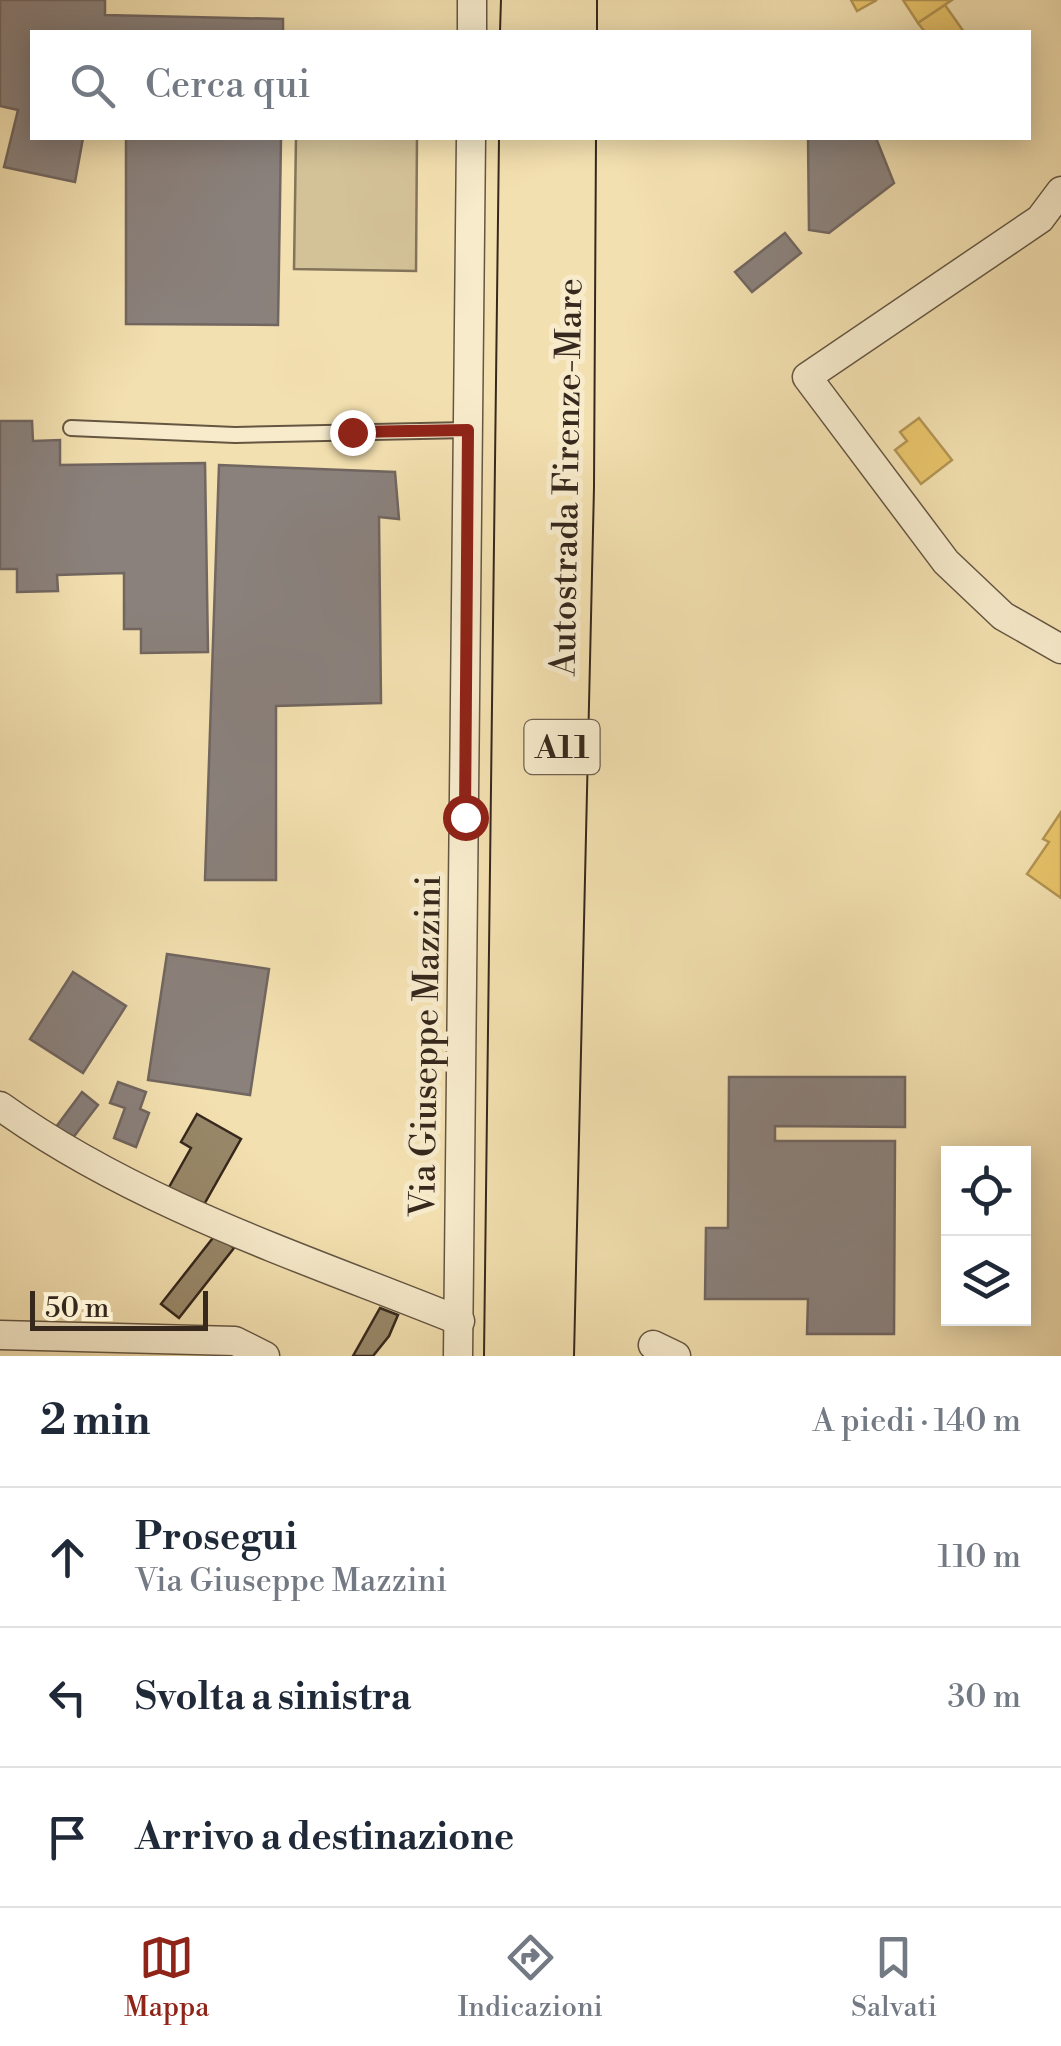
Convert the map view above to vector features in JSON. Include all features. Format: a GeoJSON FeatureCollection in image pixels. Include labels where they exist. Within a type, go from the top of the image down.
{"type":"FeatureCollection","features":[{"type":"Feature","properties":{"kind":"highway"},"geometry":{"type":"LineString","coordinates":[[526,0],[526,30]]}},
{"type":"Feature","properties":{"kind":"highway"},"geometry":{"type":"LineString","coordinates":[[570,30],[571,0]]}},
{"type":"Feature","properties":{"kind":"highway","name":"Autostrada Firenze-Mare"},"geometry":{"type":"LineString","coordinates":[[510,1356],[525,140]]}},
{"type":"Feature","properties":{"kind":"highway","name":"Autostrada Firenze-Mare"},"geometry":{"type":"LineString","coordinates":[[548,1356],[568,488],[570,140]]}},
{"type":"Feature","properties":{"kind":"street"},"geometry":{"type":"LineString","coordinates":[[472,0],[472,30]]}},
{"type":"Feature","properties":{"kind":"street","name":"Via Giuseppe Mazzini"},"geometry":{"type":"LineString","coordinates":[[458,1356],[471,140]]}},
{"type":"Feature","properties":{"kind":"street"},"geometry":{"type":"LineString","coordinates":[[1061,192],[1040,218],[806,377],[946,562],[1003,616],[1061,648]]}},
{"type":"Feature","properties":{"kind":"street"},"geometry":{"type":"LineString","coordinates":[[0,1106],[59,1147],[170,1204],[460,1322]]}},
{"type":"Feature","properties":{"kind":"street"},"geometry":{"type":"LineString","coordinates":[[0,1335],[235,1341],[265,1356]]}},
{"type":"Feature","properties":{"kind":"lane"},"geometry":{"type":"LineString","coordinates":[[71,428],[236,435],[468,430]]}},
{"type":"Feature","properties":{"kind":"shaded area"},"geometry":{"type":"Polygon","coordinates":[[[296,140],[417,140],[416,271],[294,269],[296,140]]]}},
{"type":"Feature","properties":{"kind":"building: Abitazioni"},"geometry":{"type":"Polygon","coordinates":[[[851,0],[877,0],[857,11],[851,0]]]}},
{"type":"Feature","properties":{"kind":"building: Abitazioni"},"geometry":{"type":"Polygon","coordinates":[[[903,0],[952,0],[918,23],[903,0]]]}},
{"type":"Feature","properties":{"kind":"building: Abitazioni"},"geometry":{"type":"Polygon","coordinates":[[[945,5],[963,30],[923,30],[918,23],[945,5]]]}},
{"type":"Feature","properties":{"kind":"building: Abitazioni"},"geometry":{"type":"Polygon","coordinates":[[[919,418],[952,460],[921,484],[895,450],[907,441],[900,432],[919,418]]]}},
{"type":"Feature","properties":{"kind":"building: Abitazioni"},"geometry":{"type":"Polygon","coordinates":[[[1061,812],[1061,898],[1027,874],[1049,842],[1043,839],[1061,812]]]}},
{"type":"Feature","properties":{"kind":"building: Industria"},"geometry":{"type":"Polygon","coordinates":[[[0,0],[105,0],[105,15],[283,19],[283,30],[30,30],[30,140],[83,140],[75,182],[4,167],[18,110],[0,106],[0,0]]]}},
{"type":"Feature","properties":{"kind":"building: Industria"},"geometry":{"type":"Polygon","coordinates":[[[126,140],[281,140],[278,325],[126,324],[126,140]]]}},
{"type":"Feature","properties":{"kind":"building: Industria"},"geometry":{"type":"Polygon","coordinates":[[[808,140],[877,140],[894,183],[829,233],[809,230],[808,140]]]}},
{"type":"Feature","properties":{"kind":"building: Industria"},"geometry":{"type":"Polygon","coordinates":[[[785,233],[801,253],[752,292],[735,272],[785,233]]]}},
{"type":"Feature","properties":{"kind":"building: Industria"},"geometry":{"type":"Polygon","coordinates":[[[0,421],[32,421],[33,441],[60,440],[60,465],[205,463],[208,652],[141,653],[141,629],[124,629],[124,573],[57,575],[58,591],[17,592],[17,569],[0,569],[0,421]]]}},
{"type":"Feature","properties":{"kind":"building: Industria"},"geometry":{"type":"Polygon","coordinates":[[[219,465],[395,472],[399,519],[379,517],[381,703],[276,706],[276,880],[205,880],[219,465]]]}},
{"type":"Feature","properties":{"kind":"building: Industria"},"geometry":{"type":"Polygon","coordinates":[[[167,954],[269,969],[250,1095],[148,1080],[167,954]]]}},
{"type":"Feature","properties":{"kind":"building: Industria"},"geometry":{"type":"Polygon","coordinates":[[[73,972],[126,1006],[83,1073],[30,1039],[73,972]]]}},
{"type":"Feature","properties":{"kind":"building: Industria"},"geometry":{"type":"Polygon","coordinates":[[[729,1077],[905,1077],[905,1127],[775,1126],[775,1141],[895,1141],[894,1334],[807,1334],[808,1299],[705,1299],[706,1228],[728,1228],[729,1077]]]}},
{"type":"Feature","properties":{"kind":"building: Industria"},"geometry":{"type":"Polygon","coordinates":[[[118,1082],[146,1092],[140,1109],[149,1113],[136,1147],[114,1138],[125,1108],[110,1103],[118,1082]]]}},
{"type":"Feature","properties":{"kind":"building: Industria"},"geometry":{"type":"Polygon","coordinates":[[[82,1092],[98,1105],[69,1143],[53,1131],[82,1092]]]}},
{"type":"Feature","properties":{"kind":"building: Altro"},"geometry":{"type":"Polygon","coordinates":[[[197,1114],[241,1139],[202,1208],[168,1189],[191,1148],[181,1142],[197,1114]]]}},
{"type":"Feature","properties":{"kind":"building: Altro"},"geometry":{"type":"Polygon","coordinates":[[[216,1234],[234,1248],[179,1318],[161,1304],[216,1234]]]}},
{"type":"Feature","properties":{"kind":"building: Altro"},"geometry":{"type":"Polygon","coordinates":[[[380,1308],[398,1315],[389,1336],[373,1356],[353,1356],[380,1308]]]}},
{"type":"Feature","properties":{"kind":"route"},"geometry":{"type":"LineString","coordinates":[[352,432],[468,430],[465,817]]}}]}
